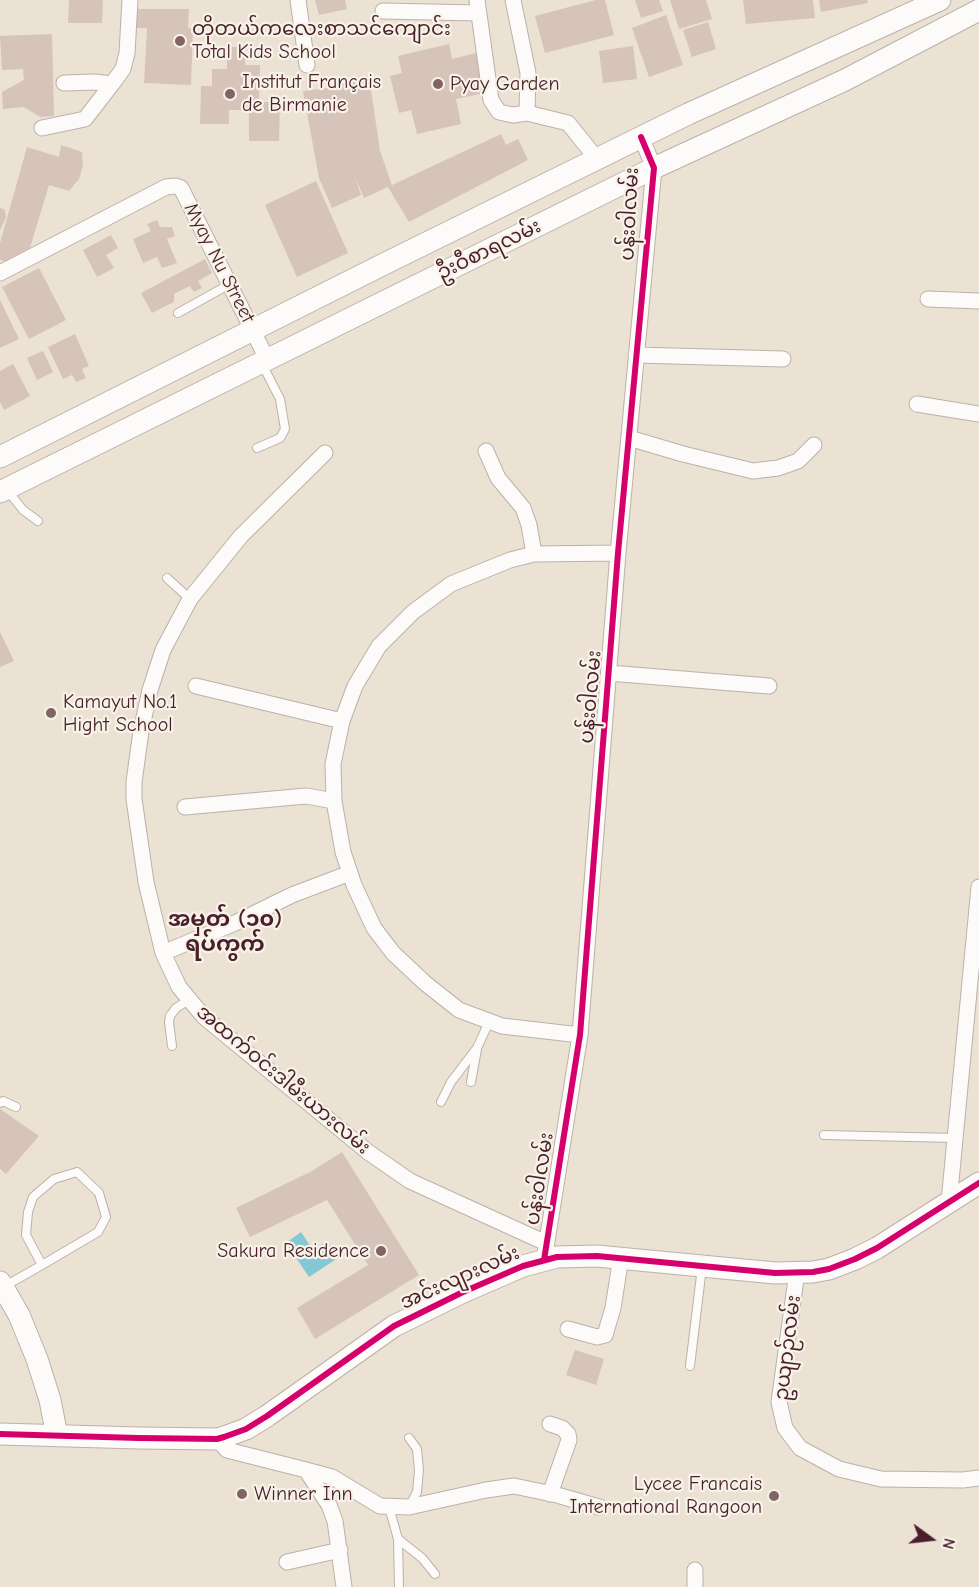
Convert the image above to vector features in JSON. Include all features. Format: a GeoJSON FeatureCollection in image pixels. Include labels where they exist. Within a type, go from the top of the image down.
{"type":"FeatureCollection","features":[{"type":"Feature","properties":{"kind":"main road","name":"ဦးဝီစာရလမ်း"},"geometry":{"type":"LineString","coordinates":[[2,452],[113,400],[641,137],[940,0]]}},
{"type":"Feature","properties":{"kind":"main road","name":"ဦးဝီစာရလမ်း"},"geometry":{"type":"LineString","coordinates":[[2,490],[654,168],[845,80],[979,10]]}},
{"type":"Feature","properties":{"kind":"main road"},"geometry":{"type":"LineString","coordinates":[[777,74],[790,105]]}},
{"type":"Feature","properties":{"kind":"main road"},"geometry":{"type":"LineString","coordinates":[[507,204],[521,233]]}},
{"type":"Feature","properties":{"kind":"main road"},"geometry":{"type":"LineString","coordinates":[[382,265],[396,296]]}},
{"type":"Feature","properties":{"kind":"main road"},"geometry":{"type":"LineString","coordinates":[[113,400],[128,429]]}},
{"type":"Feature","properties":{"kind":"main road","name":"အင်းလျားလမ်း"},"geometry":{"type":"LineString","coordinates":[[0,1434],[217,1438],[246,1429],[394,1326],[523,1266],[545,1251],[570,1256],[621,1257],[775,1273],[829,1269],[877,1248],[979,1183]]}},
{"type":"Feature","properties":{"kind":"main road"},"geometry":{"type":"LineString","coordinates":[[2,1285],[19,1315],[37,1359],[50,1400],[57,1436]]}},
{"type":"Feature","properties":{"kind":"street"},"geometry":{"type":"LineString","coordinates":[[42,128],[85,119],[123,69],[127,53],[130,0]]}},
{"type":"Feature","properties":{"kind":"street"},"geometry":{"type":"LineString","coordinates":[[298,0],[307,65]]}},
{"type":"Feature","properties":{"kind":"street"},"geometry":{"type":"LineString","coordinates":[[513,0],[528,72],[527,113]]}},
{"type":"Feature","properties":{"kind":"street"},"geometry":{"type":"LineString","coordinates":[[383,11],[478,6],[491,100],[499,112],[513,115],[527,113],[568,123],[597,159]]}},
{"type":"Feature","properties":{"kind":"street"},"geometry":{"type":"LineString","coordinates":[[64,83],[112,84]]}},
{"type":"Feature","properties":{"kind":"street","name":"ပန်းဝါလမ်း"},"geometry":{"type":"LineString","coordinates":[[545,1251],[580,1035],[618,553],[654,168],[641,137]]}},
{"type":"Feature","properties":{"kind":"street","name":"Myay Nu Street"},"geometry":{"type":"LineString","coordinates":[[0,273],[166,187],[176,186],[181,188],[254,330],[264,360]]}},
{"type":"Feature","properties":{"kind":"street"},"geometry":{"type":"LineString","coordinates":[[928,299],[979,302]]}},
{"type":"Feature","properties":{"kind":"street"},"geometry":{"type":"LineString","coordinates":[[636,355],[783,359]]}},
{"type":"Feature","properties":{"kind":"street"},"geometry":{"type":"LineString","coordinates":[[917,404],[979,414]]}},
{"type":"Feature","properties":{"kind":"street"},"geometry":{"type":"LineString","coordinates":[[628,438],[753,471],[778,468],[798,462],[814,445]]}},
{"type":"Feature","properties":{"kind":"street"},"geometry":{"type":"LineString","coordinates":[[486,451],[498,478],[523,508],[529,525],[534,554]]}},
{"type":"Feature","properties":{"kind":"street","name":"အထက်ဝင်းဒါမီးယားလမ်း"},"geometry":{"type":"LineString","coordinates":[[325,453],[241,536],[190,599],[163,650],[150,690],[141,731],[134,799],[146,882],[163,953],[179,987],[204,1017],[368,1152],[410,1181],[545,1251]]}},
{"type":"Feature","properties":{"kind":"street"},"geometry":{"type":"LineString","coordinates":[[580,1035],[502,1026],[459,1010],[393,953],[374,928],[343,852],[334,801],[333,764],[342,721],[355,686],[379,646],[413,612],[451,584],[510,560],[534,554],[618,553]]}},
{"type":"Feature","properties":{"kind":"street"},"geometry":{"type":"LineString","coordinates":[[609,673],[769,686]]}},
{"type":"Feature","properties":{"kind":"street"},"geometry":{"type":"LineString","coordinates":[[196,686],[342,721]]}},
{"type":"Feature","properties":{"kind":"street"},"geometry":{"type":"LineString","coordinates":[[185,807],[306,796],[334,801]]}},
{"type":"Feature","properties":{"kind":"street"},"geometry":{"type":"LineString","coordinates":[[163,953],[292,895],[350,873]]}},
{"type":"Feature","properties":{"kind":"street"},"geometry":{"type":"LineString","coordinates":[[950,1202],[979,887]]}},
{"type":"Feature","properties":{"kind":"street"},"geometry":{"type":"LineString","coordinates":[[568,1329],[597,1337],[605,1335],[613,1308],[621,1257]]}},
{"type":"Feature","properties":{"kind":"street","name":"ဥယျာဉ်လမ်း"},"geometry":{"type":"LineString","coordinates":[[797,1272],[779,1402],[785,1428],[800,1448],[839,1469],[881,1479],[963,1480],[979,1478]]}},
{"type":"Feature","properties":{"kind":"street"},"geometry":{"type":"LineString","coordinates":[[550,1424],[562,1428],[569,1440],[550,1494]]}},
{"type":"Feature","properties":{"kind":"street"},"geometry":{"type":"LineString","coordinates":[[217,1438],[227,1450],[332,1477],[380,1506],[409,1507],[514,1486],[599,1507]]}},
{"type":"Feature","properties":{"kind":"street"},"geometry":{"type":"LineString","coordinates":[[306,1470],[329,1505],[335,1521],[344,1587]]}},
{"type":"Feature","properties":{"kind":"street"},"geometry":{"type":"LineString","coordinates":[[287,1563],[340,1550]]}},
{"type":"Feature","properties":{"kind":"street"},"geometry":{"type":"LineString","coordinates":[[695,1570],[695,1587]]}},
{"type":"Feature","properties":{"kind":"lane"},"geometry":{"type":"LineString","coordinates":[[178,313],[230,284]]}},
{"type":"Feature","properties":{"kind":"lane"},"geometry":{"type":"LineString","coordinates":[[257,448],[280,438],[285,429],[280,399],[264,360]]}},
{"type":"Feature","properties":{"kind":"lane"},"geometry":{"type":"LineString","coordinates":[[2,490],[22,510],[38,521]]}},
{"type":"Feature","properties":{"kind":"lane"},"geometry":{"type":"LineString","coordinates":[[167,578],[190,599]]}},
{"type":"Feature","properties":{"kind":"lane"},"geometry":{"type":"LineString","coordinates":[[172,1046],[169,1022],[171,1016],[176,1008],[189,1000]]}},
{"type":"Feature","properties":{"kind":"lane"},"geometry":{"type":"LineString","coordinates":[[441,1102],[451,1082],[477,1048],[489,1022]]}},
{"type":"Feature","properties":{"kind":"lane"},"geometry":{"type":"LineString","coordinates":[[471,1082],[477,1048]]}},
{"type":"Feature","properties":{"kind":"lane"},"geometry":{"type":"LineString","coordinates":[[0,1102],[3,1101],[16,1107]]}},
{"type":"Feature","properties":{"kind":"lane"},"geometry":{"type":"LineString","coordinates":[[824,1135],[955,1138]]}},
{"type":"Feature","properties":{"kind":"lane"},"geometry":{"type":"LineString","coordinates":[[2,1285],[42,1265],[98,1232],[106,1217],[99,1193],[77,1172],[54,1179],[33,1197],[28,1212],[26,1235],[42,1265]]}},
{"type":"Feature","properties":{"kind":"lane"},"geometry":{"type":"LineString","coordinates":[[690,1366],[702,1266]]}},
{"type":"Feature","properties":{"kind":"lane"},"geometry":{"type":"LineString","coordinates":[[409,1507],[417,1492],[419,1470],[417,1449],[410,1438]]}},
{"type":"Feature","properties":{"kind":"lane"},"geometry":{"type":"LineString","coordinates":[[389,1507],[398,1539],[399,1587]]}},
{"type":"Feature","properties":{"kind":"lane"},"geometry":{"type":"LineString","coordinates":[[398,1539],[422,1558],[435,1574]]}},
{"type":"Feature","properties":{"kind":"water"},"geometry":{"type":"Polygon","coordinates":[[[301,1232],[313,1250],[327,1241],[338,1258],[309,1277],[286,1243],[301,1232]]]}},
{"type":"Feature","properties":{"kind":"building"},"geometry":{"type":"Polygon","coordinates":[[[69,0],[103,0],[102,23],[68,23],[69,0]]]}},
{"type":"Feature","properties":{"kind":"building"},"geometry":{"type":"Polygon","coordinates":[[[315,0],[345,0],[347,9],[319,15],[315,0]]]}},
{"type":"Feature","properties":{"kind":"building"},"geometry":{"type":"Polygon","coordinates":[[[596,0],[605,0],[614,35],[545,53],[535,16],[596,0]]]}},
{"type":"Feature","properties":{"kind":"building"},"geometry":{"type":"Polygon","coordinates":[[[635,0],[659,0],[663,11],[641,18],[635,0]]]}},
{"type":"Feature","properties":{"kind":"building"},"geometry":{"type":"Polygon","coordinates":[[[670,0],[706,0],[712,19],[679,29],[670,0]]]}},
{"type":"Feature","properties":{"kind":"building"},"geometry":{"type":"Polygon","coordinates":[[[743,0],[813,0],[815,18],[746,24],[743,0]]]}},
{"type":"Feature","properties":{"kind":"building"},"geometry":{"type":"Polygon","coordinates":[[[819,0],[867,0],[868,3],[821,12],[819,0]]]}},
{"type":"Feature","properties":{"kind":"building"},"geometry":{"type":"Polygon","coordinates":[[[136,9],[189,9],[188,28],[193,28],[191,85],[144,83],[147,28],[136,28],[136,9]]]}},
{"type":"Feature","properties":{"kind":"building"},"geometry":{"type":"Polygon","coordinates":[[[666,15],[683,65],[649,77],[632,28],[666,15]]]}},
{"type":"Feature","properties":{"kind":"building"},"geometry":{"type":"Polygon","coordinates":[[[708,22],[716,49],[692,57],[683,30],[708,22]]]}},
{"type":"Feature","properties":{"kind":"building"},"geometry":{"type":"Polygon","coordinates":[[[52,34],[54,116],[40,117],[24,107],[3,109],[2,92],[24,80],[23,69],[2,70],[0,36],[52,34]]]}},
{"type":"Feature","properties":{"kind":"building","name":"Pyay Garden"},"geometry":{"type":"Polygon","coordinates":[[[449,44],[452,59],[476,53],[485,93],[456,99],[461,124],[417,134],[411,110],[399,113],[390,76],[402,73],[398,56],[449,44]]]}},
{"type":"Feature","properties":{"kind":"building"},"geometry":{"type":"Polygon","coordinates":[[[633,46],[637,79],[603,83],[599,51],[633,46]]]}},
{"type":"Feature","properties":{"kind":"building","name":"Institut Français de Birmanie"},"geometry":{"type":"Polygon","coordinates":[[[227,47],[245,47],[245,65],[260,65],[259,102],[280,102],[279,141],[249,141],[249,110],[229,110],[229,124],[200,124],[201,86],[212,86],[212,69],[227,69],[227,47]]]}},
{"type":"Feature","properties":{"kind":"building"},"geometry":{"type":"Polygon","coordinates":[[[369,76],[380,151],[392,185],[501,134],[506,145],[518,139],[528,160],[409,222],[388,187],[364,198],[355,177],[361,195],[332,208],[319,178],[303,91],[336,87],[335,81],[369,76]]]}},
{"type":"Feature","properties":{"kind":"building"},"geometry":{"type":"Polygon","coordinates":[[[61,145],[82,152],[83,165],[79,179],[69,191],[49,185],[30,248],[5,261],[0,260],[0,243],[27,147],[59,157],[61,145]]]}},
{"type":"Feature","properties":{"kind":"building"},"geometry":{"type":"Polygon","coordinates":[[[316,181],[348,253],[297,277],[265,205],[316,181]]]}},
{"type":"Feature","properties":{"kind":"building"},"geometry":{"type":"Polygon","coordinates":[[[0,208],[5,210],[6,218],[0,230],[0,208]]]}},
{"type":"Feature","properties":{"kind":"building"},"geometry":{"type":"Polygon","coordinates":[[[157,220],[160,227],[172,227],[175,236],[167,239],[177,263],[162,268],[157,257],[143,263],[133,239],[151,231],[147,224],[157,220]]]}},
{"type":"Feature","properties":{"kind":"building"},"geometry":{"type":"Polygon","coordinates":[[[111,235],[118,248],[106,255],[114,268],[97,277],[83,250],[111,235]]]}},
{"type":"Feature","properties":{"kind":"building"},"geometry":{"type":"Polygon","coordinates":[[[205,259],[212,273],[198,281],[202,288],[194,292],[190,286],[174,294],[174,302],[152,313],[141,293],[205,259]]]}},
{"type":"Feature","properties":{"kind":"building"},"geometry":{"type":"Polygon","coordinates":[[[39,268],[66,320],[29,339],[2,287],[39,268]]]}},
{"type":"Feature","properties":{"kind":"building"},"geometry":{"type":"Polygon","coordinates":[[[0,300],[19,339],[0,348],[0,300]]]}},
{"type":"Feature","properties":{"kind":"building"},"geometry":{"type":"Polygon","coordinates":[[[75,334],[89,366],[82,369],[86,378],[76,382],[72,375],[63,379],[48,347],[75,334]]]}},
{"type":"Feature","properties":{"kind":"building"},"geometry":{"type":"Polygon","coordinates":[[[43,351],[53,372],[37,380],[27,358],[43,351]]]}},
{"type":"Feature","properties":{"kind":"building"},"geometry":{"type":"Polygon","coordinates":[[[13,364],[30,396],[4,410],[0,402],[0,371],[13,364]]]}},
{"type":"Feature","properties":{"kind":"building"},"geometry":{"type":"Polygon","coordinates":[[[0,632],[14,661],[0,667],[0,632]]]}},
{"type":"Feature","properties":{"kind":"building"},"geometry":{"type":"Polygon","coordinates":[[[0,1109],[39,1136],[6,1174],[0,1169],[0,1109]]]}},
{"type":"Feature","properties":{"kind":"building","name":"Sakura Residence"},"geometry":{"type":"Polygon","coordinates":[[[342,1152],[419,1275],[315,1339],[297,1308],[368,1265],[327,1200],[250,1237],[236,1208],[312,1171],[342,1152]]]}},
{"type":"Feature","properties":{"kind":"building"},"geometry":{"type":"Polygon","coordinates":[[[575,1350],[604,1359],[596,1385],[566,1375],[575,1350]]]}},
{"type":"Feature","properties":{"kind":"cycle path"},"geometry":{"type":"LineString","coordinates":[[544,1260],[580,1035],[618,553],[654,168],[641,137]]}},
{"type":"Feature","properties":{"kind":"cycle path"},"geometry":{"type":"LineString","coordinates":[[0,1434],[217,1439],[246,1429],[267,1416],[394,1326],[523,1266],[557,1257],[597,1256],[775,1273],[813,1272],[829,1269],[877,1248],[979,1183]]}},
{"type":"Feature","properties":{"kind":"place","name":"တိုတယ်ကလေးစာသင်ကျောင်း Total Kids School"},"geometry":{"type":"Point","coordinates":[180,41]}},
{"type":"Feature","properties":{"kind":"place","name":"Pyay Garden"},"geometry":{"type":"Point","coordinates":[438,84]}},
{"type":"Feature","properties":{"kind":"place","name":"Institut Français de Birmanie"},"geometry":{"type":"Point","coordinates":[230,94]}},
{"type":"Feature","properties":{"kind":"place","name":"Kamayut No.1 Hight School"},"geometry":{"type":"Point","coordinates":[51,713]}},
{"type":"Feature","properties":{"kind":"place","name":"Sakura Residence"},"geometry":{"type":"Point","coordinates":[381,1251]}},
{"type":"Feature","properties":{"kind":"place","name":"Winner Inn"},"geometry":{"type":"Point","coordinates":[242,1494]}},
{"type":"Feature","properties":{"kind":"place","name":"Lycee Francais International Rangoon"},"geometry":{"type":"Point","coordinates":[774,1496]}},
{"type":"Feature","properties":{"kind":"district","name":"အမှတ် (၁၀) ရပ်ကွက်"},"geometry":{"type":"Point","coordinates":[225,932]}}]}
